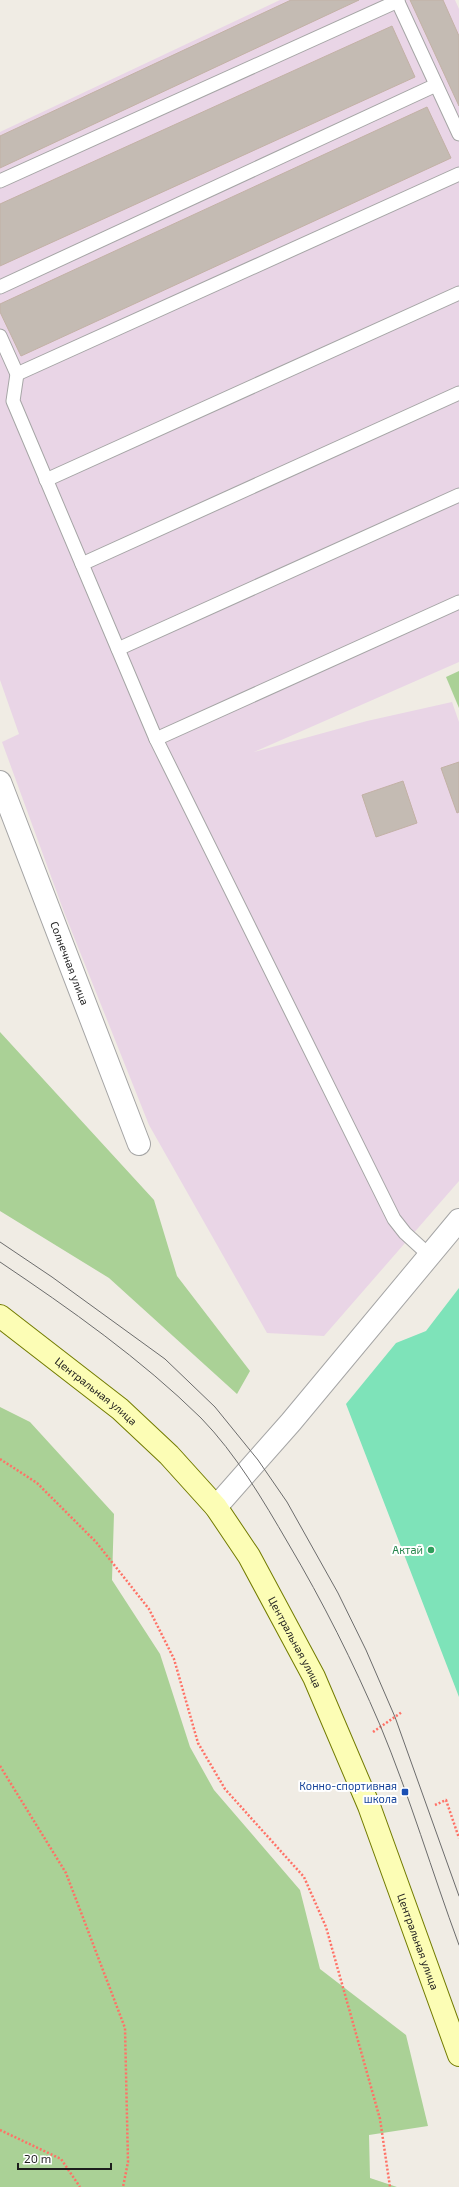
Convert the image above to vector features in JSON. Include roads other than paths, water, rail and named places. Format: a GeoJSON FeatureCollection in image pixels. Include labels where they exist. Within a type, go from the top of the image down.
{"type":"FeatureCollection","features":[{"type":"Feature","properties":{"kind":"street","name":"Солнечная улица"},"geometry":{"type":"LineString","coordinates":[[0,782],[139,1144]]}},
{"type":"Feature","properties":{"kind":"street"},"geometry":{"type":"LineString","coordinates":[[216,1507],[291,1422],[459,1220]]}},
{"type":"Feature","properties":{"kind":"street","name":"Центральная улица"},"geometry":{"type":"LineString","coordinates":[[0,1316],[120,1409],[169,1455],[216,1507],[249,1556],[314,1676],[369,1806],[459,2056]]}},
{"type":"Feature","properties":{"kind":"lane"},"geometry":{"type":"LineString","coordinates":[[0,181],[398,1],[459,134]]}},
{"type":"Feature","properties":{"kind":"lane"},"geometry":{"type":"LineString","coordinates":[[0,287],[436,85]]}},
{"type":"Feature","properties":{"kind":"lane"},"geometry":{"type":"LineString","coordinates":[[17,374],[459,174]]}},
{"type":"Feature","properties":{"kind":"lane"},"geometry":{"type":"LineString","coordinates":[[46,480],[459,293]]}},
{"type":"Feature","properties":{"kind":"lane"},"geometry":{"type":"LineString","coordinates":[[0,336],[17,374],[13,401],[156,739],[394,1219],[404,1233],[429,1255]]}},
{"type":"Feature","properties":{"kind":"lane"},"geometry":{"type":"LineString","coordinates":[[82,564],[459,394]]}},
{"type":"Feature","properties":{"kind":"lane"},"geometry":{"type":"LineString","coordinates":[[118,649],[459,495]]}},
{"type":"Feature","properties":{"kind":"lane"},"geometry":{"type":"LineString","coordinates":[[156,739],[459,602]]}},
{"type":"Feature","properties":{"kind":"tram line"},"geometry":{"type":"LineString","coordinates":[[0,1242],[52,1277],[165,1359],[215,1407],[258,1460],[287,1502],[338,1593],[366,1650],[395,1717],[459,1896]]}},
{"type":"Feature","properties":{"kind":"tram line"},"geometry":{"type":"LineString","coordinates":[[0,1262],[79,1316],[154,1375],[178,1396],[214,1432],[259,1494],[313,1587],[337,1632],[370,1702],[401,1779],[459,1945]]}},
{"type":"Feature","properties":{"kind":"place","name":"Актай"},"geometry":{"type":"Point","coordinates":[431,1550]}},
{"type":"Feature","properties":{"kind":"place","name":"Конно-спортивная школа"},"geometry":{"type":"Point","coordinates":[405,1792]}}]}
